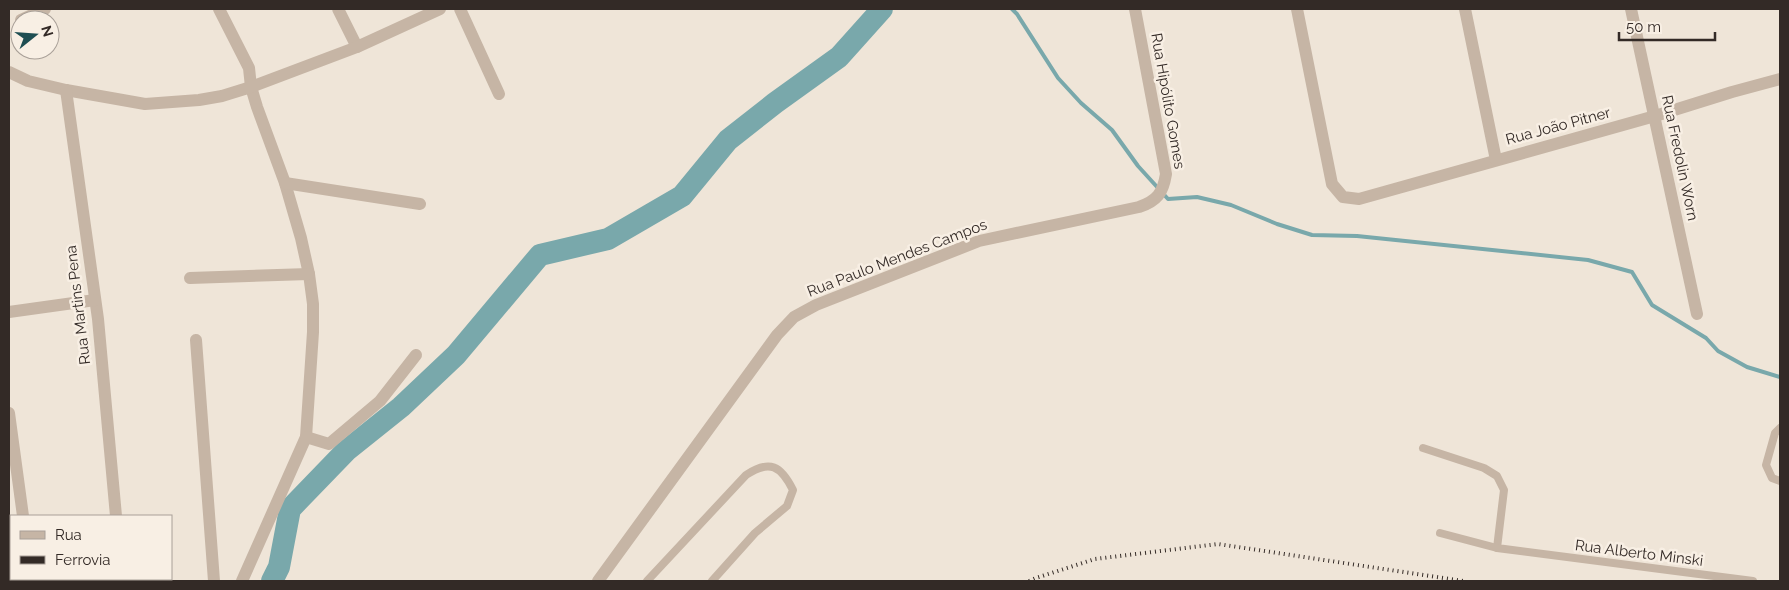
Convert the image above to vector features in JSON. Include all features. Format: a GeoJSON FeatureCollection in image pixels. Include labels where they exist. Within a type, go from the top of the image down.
{"type":"FeatureCollection","features":[{"type":"Feature","properties":{"kind":"street"},"geometry":{"type":"LineString","coordinates":[[219,9],[249,68],[251,87],[285,183],[301,238],[313,304],[306,437],[242,581]]}},
{"type":"Feature","properties":{"kind":"street"},"geometry":{"type":"LineString","coordinates":[[338,9],[357,47]]}},
{"type":"Feature","properties":{"kind":"street"},"geometry":{"type":"LineString","coordinates":[[9,72],[28,80],[66,90],[145,104],[199,100],[222,96],[251,87],[357,47],[440,9]]}},
{"type":"Feature","properties":{"kind":"street"},"geometry":{"type":"LineString","coordinates":[[460,9],[499,94]]}},
{"type":"Feature","properties":{"kind":"street","name":"Rua Hipólito Gomes"},"geometry":{"type":"LineString","coordinates":[[1136,9],[1166,174],[1164,186],[1157,197]]}},
{"type":"Feature","properties":{"kind":"street","name":"Rua João Pitner"},"geometry":{"type":"LineString","coordinates":[[1297,9],[1332,184],[1343,197],[1359,199],[1780,79]]}},
{"type":"Feature","properties":{"kind":"street"},"geometry":{"type":"LineString","coordinates":[[1465,9],[1496,160]]}},
{"type":"Feature","properties":{"kind":"street","name":"Rua Fredolin Worn"},"geometry":{"type":"LineString","coordinates":[[1631,9],[1697,314]]}},
{"type":"Feature","properties":{"kind":"street","name":"Rua Martins Pena"},"geometry":{"type":"LineString","coordinates":[[66,90],[95,300],[116,515]]}},
{"type":"Feature","properties":{"kind":"street"},"geometry":{"type":"LineString","coordinates":[[285,183],[420,204]]}},
{"type":"Feature","properties":{"kind":"street","name":"Rua Paulo Mendes Campos"},"geometry":{"type":"LineString","coordinates":[[598,581],[772,342],[794,317],[816,305],[979,241],[1139,207],[1150,203],[1157,197]]}},
{"type":"Feature","properties":{"kind":"street"},"geometry":{"type":"LineString","coordinates":[[190,278],[309,274]]}},
{"type":"Feature","properties":{"kind":"street"},"geometry":{"type":"LineString","coordinates":[[9,312],[95,300]]}},
{"type":"Feature","properties":{"kind":"street"},"geometry":{"type":"LineString","coordinates":[[196,340],[214,581]]}},
{"type":"Feature","properties":{"kind":"street"},"geometry":{"type":"LineString","coordinates":[[306,437],[330,444],[380,401],[416,355]]}},
{"type":"Feature","properties":{"kind":"street"},"geometry":{"type":"LineString","coordinates":[[9,413],[23,515]]}},
{"type":"Feature","properties":{"kind":"lane"},"geometry":{"type":"LineString","coordinates":[[1780,428],[1775,433],[1766,465],[1772,478],[1780,481]]}},
{"type":"Feature","properties":{"kind":"lane"},"geometry":{"type":"LineString","coordinates":[[1423,448],[1484,468],[1497,476],[1504,490],[1498,548]]}},
{"type":"Feature","properties":{"kind":"lane"},"geometry":{"type":"LineString","coordinates":[[647,581],[746,475],[758,467],[771,466],[785,474],[793,490],[787,506],[755,533],[712,581]]}},
{"type":"Feature","properties":{"kind":"lane","name":"Rua Alberto Minski"},"geometry":{"type":"LineString","coordinates":[[1440,533],[1521,552],[1753,581]]}},
{"type":"Feature","properties":{"kind":"waterway"},"geometry":{"type":"LineString","coordinates":[[272,581],[279,567],[290,509],[346,451],[401,407],[456,355],[540,255],[608,239],[682,196],[728,140],[839,57],[882,9]]}},
{"type":"Feature","properties":{"kind":"waterway"},"geometry":{"type":"LineString","coordinates":[[1012,9],[1058,78],[1081,103],[1112,130],[1138,166],[1168,199],[1197,197],[1231,205],[1277,224],[1312,235],[1357,236],[1588,260],[1632,272],[1652,305],[1706,338],[1718,351],[1747,367],[1780,377]]}},
{"type":"Feature","properties":{"kind":"railway"},"geometry":{"type":"LineString","coordinates":[[1029,581],[1095,559],[1218,544],[1463,581]]}}]}
